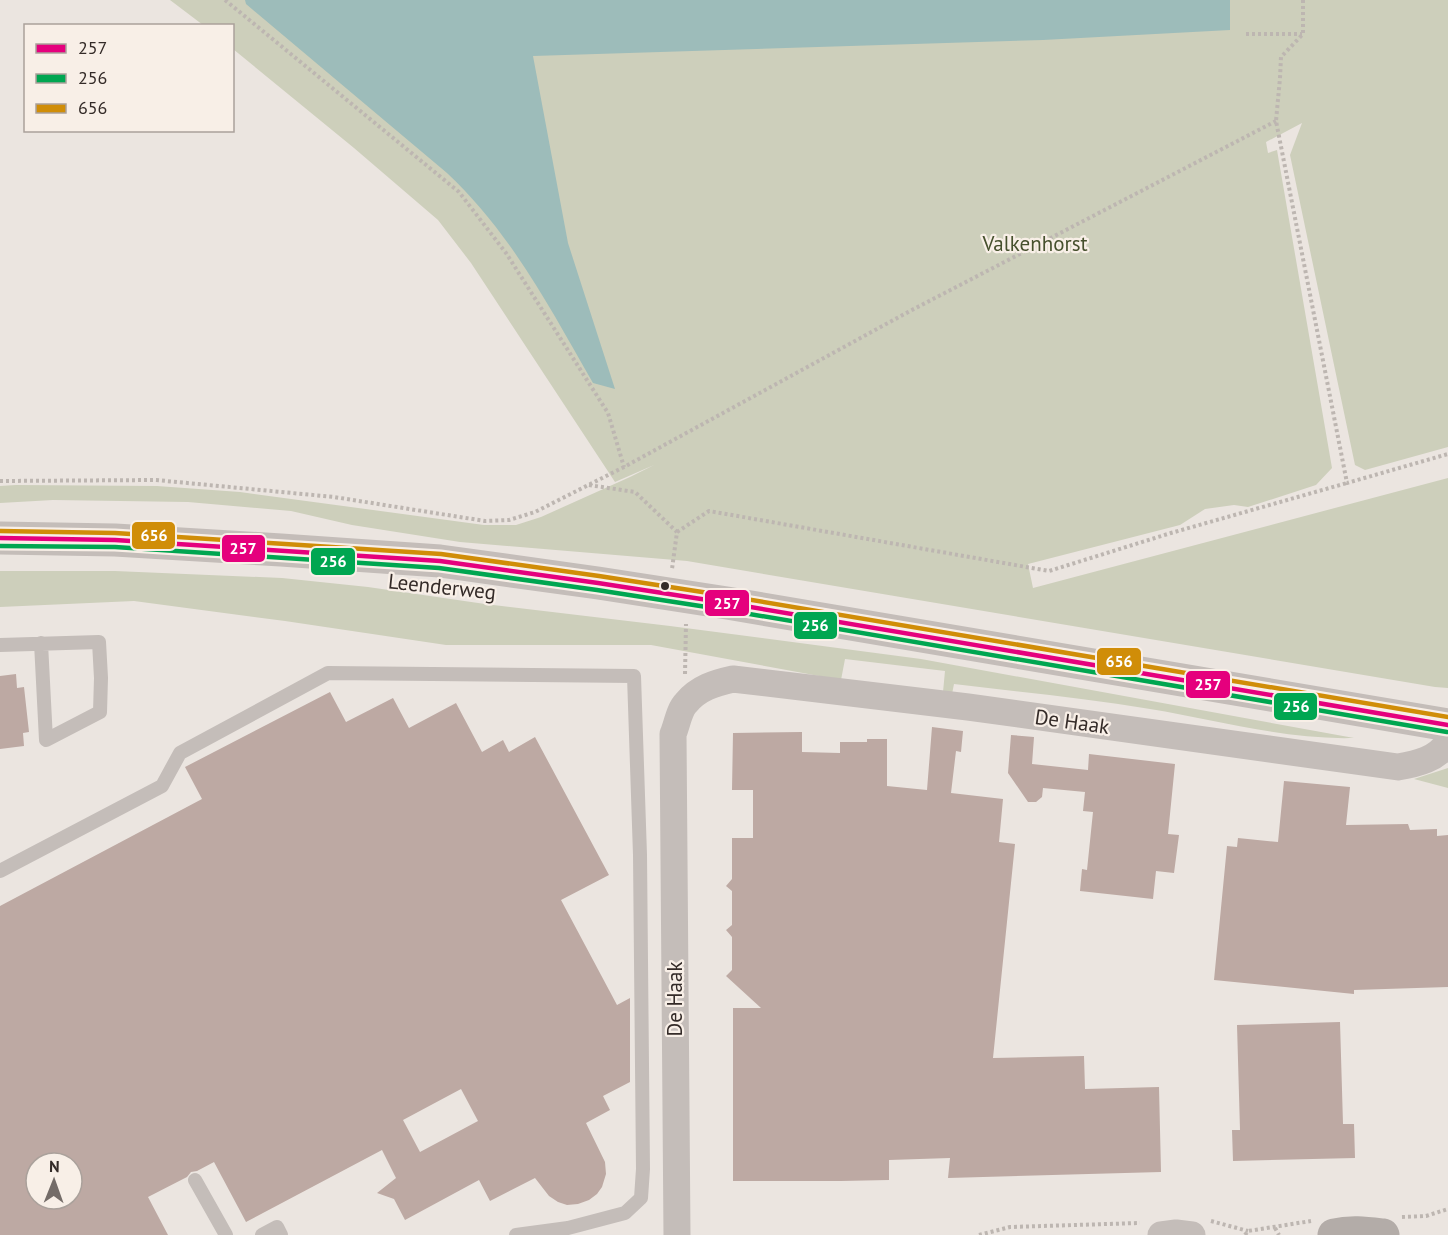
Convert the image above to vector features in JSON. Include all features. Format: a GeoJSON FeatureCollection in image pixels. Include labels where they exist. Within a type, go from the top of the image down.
{"type":"FeatureCollection","features":[{"type":"Feature","properties":{"kind":"main road"},"geometry":{"type":"LineString","coordinates":[[1334,1235],[1359,1232],[1383,1235]]}},
{"type":"Feature","properties":{"kind":"street","name":"Leenderweg"},"geometry":{"type":"LineString","coordinates":[[0,538],[115,540],[440,561],[598,583],[679,585],[1448,725]]}},
{"type":"Feature","properties":{"kind":"street","name":"De Haak"},"geometry":{"type":"LineString","coordinates":[[677,1235],[673,735],[684,704],[700,691],[715,683],[733,679],[968,707],[1398,767],[1416,765],[1433,756],[1446,746],[1448,741]]}},
{"type":"Feature","properties":{"kind":"street"},"geometry":{"type":"LineString","coordinates":[[1151,1229],[1176,1233],[1196,1228]]}},
{"type":"Feature","properties":{"kind":"lane"},"geometry":{"type":"LineString","coordinates":[[0,645],[41,643],[99,642],[100,712],[46,740],[41,643]]}},
{"type":"Feature","properties":{"kind":"lane"},"geometry":{"type":"LineString","coordinates":[[0,872],[162,786],[180,753],[328,673],[634,676],[640,855],[643,1157],[641,1198],[626,1213],[568,1228],[516,1235]]}},
{"type":"Feature","properties":{"kind":"lane"},"geometry":{"type":"LineString","coordinates":[[195,1180],[226,1235]]}},
{"type":"Feature","properties":{"kind":"lane"},"geometry":{"type":"LineString","coordinates":[[262,1235],[277,1227],[281,1235]]}},
{"type":"Feature","properties":{"kind":"path"},"geometry":{"type":"LineString","coordinates":[[225,0],[459,192],[506,253],[608,413],[624,467]]}},
{"type":"Feature","properties":{"kind":"path"},"geometry":{"type":"LineString","coordinates":[[1304,0],[1303,34],[1281,57],[1276,121],[1347,483]]}},
{"type":"Feature","properties":{"kind":"path"},"geometry":{"type":"LineString","coordinates":[[1246,34],[1303,34]]}},
{"type":"Feature","properties":{"kind":"path"},"geometry":{"type":"LineString","coordinates":[[0,481],[156,480],[334,497],[485,521],[509,520],[535,512],[624,467],[910,311],[1276,121]]}},
{"type":"Feature","properties":{"kind":"path"},"geometry":{"type":"LineString","coordinates":[[677,532],[709,511],[1049,571],[1171,533],[1448,454]]}},
{"type":"Feature","properties":{"kind":"path"},"geometry":{"type":"LineString","coordinates":[[589,484],[635,492],[677,532],[685,678],[692,697]]}},
{"type":"Feature","properties":{"kind":"path"},"geometry":{"type":"LineString","coordinates":[[1196,1228],[1211,1221],[1246,1233],[1275,1228],[1279,1235]]}},
{"type":"Feature","properties":{"kind":"path"},"geometry":{"type":"LineString","coordinates":[[979,1235],[1010,1227],[1151,1229]]}},
{"type":"Feature","properties":{"kind":"green space","name":"Valkenhorst"},"geometry":{"type":"Polygon","coordinates":[[[170,0],[1448,0],[1448,447],[1365,470],[1355,465],[1290,155],[1302,123],[1266,142],[1268,153],[1277,150],[1332,468],[1316,485],[1248,507],[1234,505],[1205,509],[1180,525],[1028,564],[1033,588],[1448,478],[1448,688],[687,561],[460,542],[352,525],[291,511],[188,502],[53,500],[0,503],[0,486],[157,486],[240,492],[484,525],[516,525],[541,517],[654,465],[615,482],[471,263],[438,220],[234,50],[234,24],[202,24],[170,0]]]}},
{"type":"Feature","properties":{"kind":"green space"},"geometry":{"type":"Polygon","coordinates":[[[0,571],[115,571],[282,578],[368,587],[921,659],[1354,738],[1277,733],[1126,705],[954,684],[952,694],[943,692],[945,671],[845,659],[841,680],[651,645],[446,645],[134,601],[0,607],[0,571]]]}},
{"type":"Feature","properties":{"kind":"green space"},"geometry":{"type":"Polygon","coordinates":[[[1448,768],[1448,788],[1414,779],[1448,768]]]}},
{"type":"Feature","properties":{"kind":"water"},"geometry":{"type":"Polygon","coordinates":[[[245,0],[1230,0],[1230,30],[1043,40],[533,56],[568,243],[615,389],[593,383],[528,272],[470,196],[447,173],[246,4],[245,0]]]}},
{"type":"Feature","properties":{"kind":"building"},"geometry":{"type":"Polygon","coordinates":[[[16,674],[17,688],[24,687],[29,732],[23,733],[24,746],[0,749],[0,676],[16,674]]]}},
{"type":"Feature","properties":{"kind":"building"},"geometry":{"type":"Polygon","coordinates":[[[330,692],[346,722],[393,698],[409,728],[456,703],[482,752],[503,740],[509,752],[535,737],[609,875],[561,900],[617,1005],[630,998],[630,1082],[603,1096],[610,1110],[586,1123],[605,1162],[606,1174],[597,1194],[589,1200],[567,1205],[549,1196],[535,1178],[490,1201],[479,1180],[405,1220],[394,1199],[377,1193],[396,1178],[382,1150],[246,1222],[214,1162],[191,1172],[187,1177],[148,1197],[168,1235],[0,1235],[0,906],[202,799],[185,767],[330,692]],[[461,1089],[403,1120],[420,1152],[478,1121],[461,1089]]]}},
{"type":"Feature","properties":{"kind":"building"},"geometry":{"type":"Polygon","coordinates":[[[932,727],[963,731],[961,752],[956,751],[951,793],[1003,799],[999,842],[1015,844],[993,1058],[1084,1056],[1085,1089],[1159,1087],[1161,1172],[948,1178],[950,1158],[889,1160],[889,1180],[733,1181],[733,1008],[761,1008],[726,976],[732,970],[732,937],[726,930],[732,925],[732,891],[726,886],[732,879],[732,838],[753,838],[753,790],[732,790],[733,733],[802,732],[802,752],[840,753],[840,742],[887,739],[887,786],[927,790],[932,727]]]}},
{"type":"Feature","properties":{"kind":"building"},"geometry":{"type":"Polygon","coordinates":[[[1011,735],[1034,737],[1032,764],[1088,770],[1089,754],[1175,764],[1168,834],[1179,835],[1174,873],[1156,871],[1153,899],[1080,891],[1082,869],[1087,870],[1093,812],[1083,811],[1085,792],[1043,788],[1042,797],[1036,802],[1028,802],[1008,773],[1011,735]]]}},
{"type":"Feature","properties":{"kind":"building"},"geometry":{"type":"Polygon","coordinates":[[[1284,781],[1350,787],[1346,825],[1408,824],[1410,830],[1437,829],[1437,836],[1448,835],[1448,987],[1354,990],[1354,994],[1214,980],[1227,846],[1237,847],[1238,838],[1278,842],[1284,781]]]}},
{"type":"Feature","properties":{"kind":"building"},"geometry":{"type":"Polygon","coordinates":[[[1340,1022],[1343,1124],[1354,1124],[1355,1158],[1233,1161],[1232,1130],[1240,1130],[1237,1025],[1340,1022]]]}},
{"type":"Feature","properties":{"kind":"transit line","name":"656"},"geometry":{"type":"LineString","coordinates":[[0,531],[115,533],[441,554],[728,596],[1448,717]]}},
{"type":"Feature","properties":{"kind":"transit line","name":"257"},"geometry":{"type":"LineString","coordinates":[[0,538],[115,540],[440,561],[727,603],[1448,725]]}},
{"type":"Feature","properties":{"kind":"transit line","name":"256"},"geometry":{"type":"LineString","coordinates":[[0,546],[115,547],[439,568],[726,610],[1447,732]]}}]}
